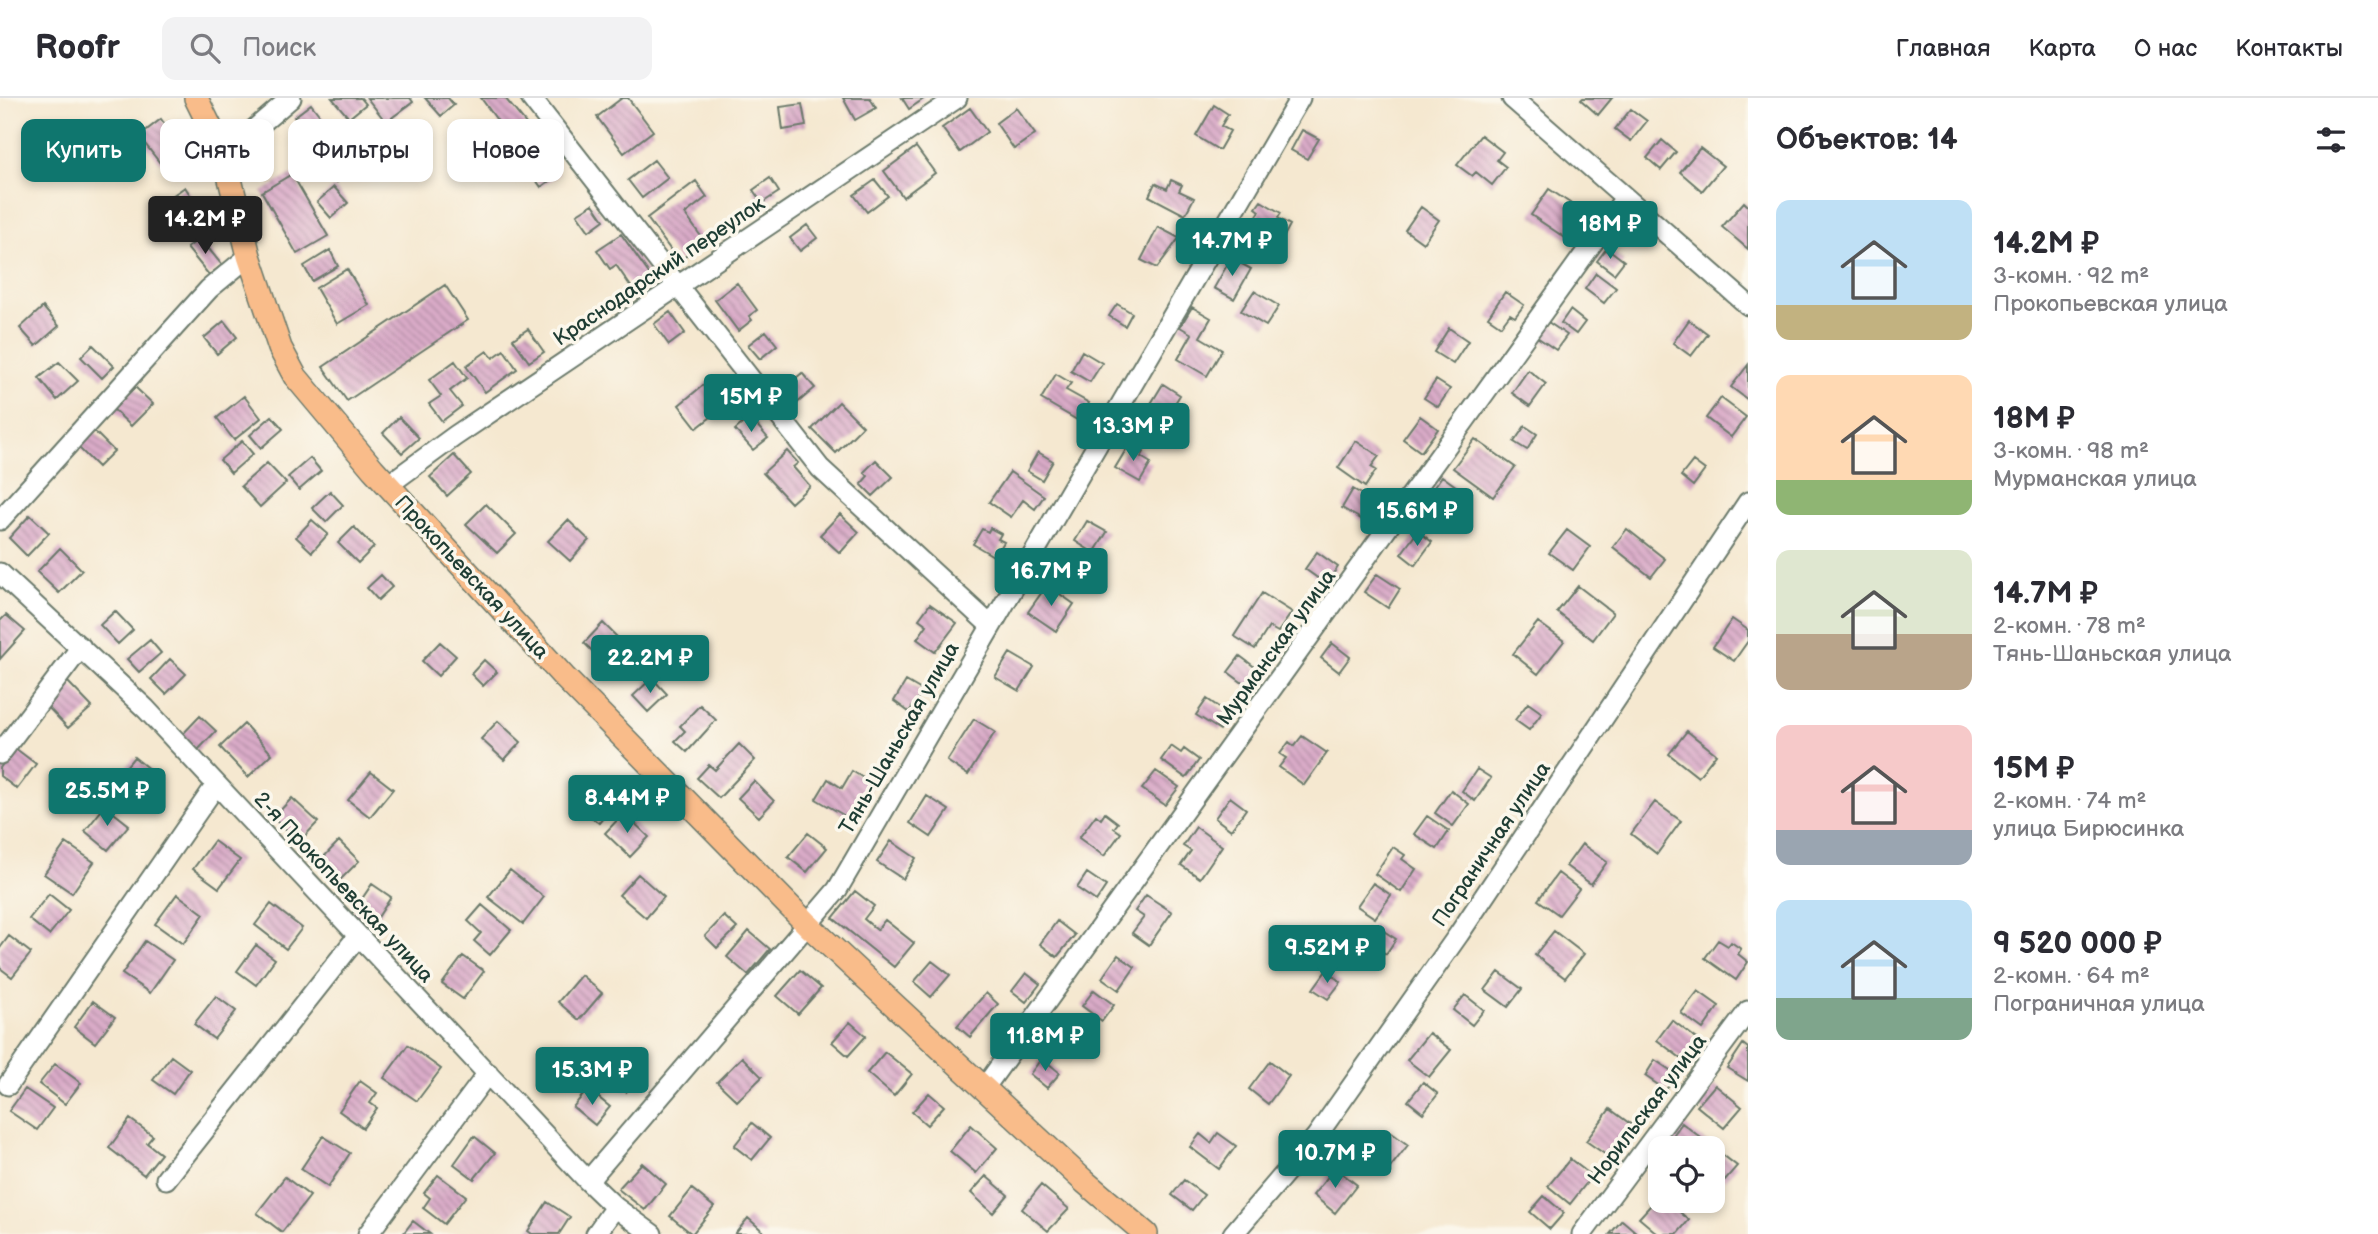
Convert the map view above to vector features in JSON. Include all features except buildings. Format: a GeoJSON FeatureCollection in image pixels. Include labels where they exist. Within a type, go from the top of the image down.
{"type":"FeatureCollection","features":[{"type":"Feature","properties":{"kind":"main road","name":"Прокопьевская улица"},"geometry":{"type":"LineString","coordinates":[[196,98],[206,119]]}},
{"type":"Feature","properties":{"kind":"main road","name":"Прокопьевская улица"},"geometry":{"type":"LineString","coordinates":[[231,182],[268,318],[295,376],[388,485],[564,677],[808,925],[1084,1182],[1146,1234]]}},
{"type":"Feature","properties":{"kind":"street"},"geometry":{"type":"LineString","coordinates":[[266,119],[291,98]]}},
{"type":"Feature","properties":{"kind":"street"},"geometry":{"type":"LineString","coordinates":[[531,98],[820,468],[991,626]]}},
{"type":"Feature","properties":{"kind":"street","name":"Краснодарский переулок"},"geometry":{"type":"LineString","coordinates":[[388,485],[677,285],[957,98]]}},
{"type":"Feature","properties":{"kind":"street","name":"Тянь-Шаньская улица"},"geometry":{"type":"LineString","coordinates":[[588,1181],[837,890],[1300,98]]}},
{"type":"Feature","properties":{"kind":"street"},"geometry":{"type":"LineString","coordinates":[[1512,98],[1748,304]]}},
{"type":"Feature","properties":{"kind":"street","name":"Мурманская улица"},"geometry":{"type":"LineString","coordinates":[[985,1087],[1625,198]]}},
{"type":"Feature","properties":{"kind":"street"},"geometry":{"type":"LineString","coordinates":[[0,520],[209,289],[249,256]]}},
{"type":"Feature","properties":{"kind":"street","name":"Пограничная улица"},"geometry":{"type":"LineString","coordinates":[[1233,1234],[1316,1137],[1380,1047],[1748,502]]}},
{"type":"Feature","properties":{"kind":"street","name":"2-я Прокопьевская улица"},"geometry":{"type":"LineString","coordinates":[[0,573],[146,709],[588,1181],[615,1207],[652,1234]]}},
{"type":"Feature","properties":{"kind":"street"},"geometry":{"type":"LineString","coordinates":[[0,754],[81,648]]}},
{"type":"Feature","properties":{"kind":"street"},"geometry":{"type":"LineString","coordinates":[[8,1085],[216,785]]}},
{"type":"Feature","properties":{"kind":"street"},"geometry":{"type":"LineString","coordinates":[[166,1179],[358,936]]}},
{"type":"Feature","properties":{"kind":"street","name":"Норильская улица"},"geometry":{"type":"LineString","coordinates":[[1583,1234],[1748,1011]]}},
{"type":"Feature","properties":{"kind":"street"},"geometry":{"type":"LineString","coordinates":[[368,1234],[488,1073]]}},
{"type":"Feature","properties":{"kind":"street"},"geometry":{"type":"LineString","coordinates":[[596,1234],[615,1207]]}}]}
